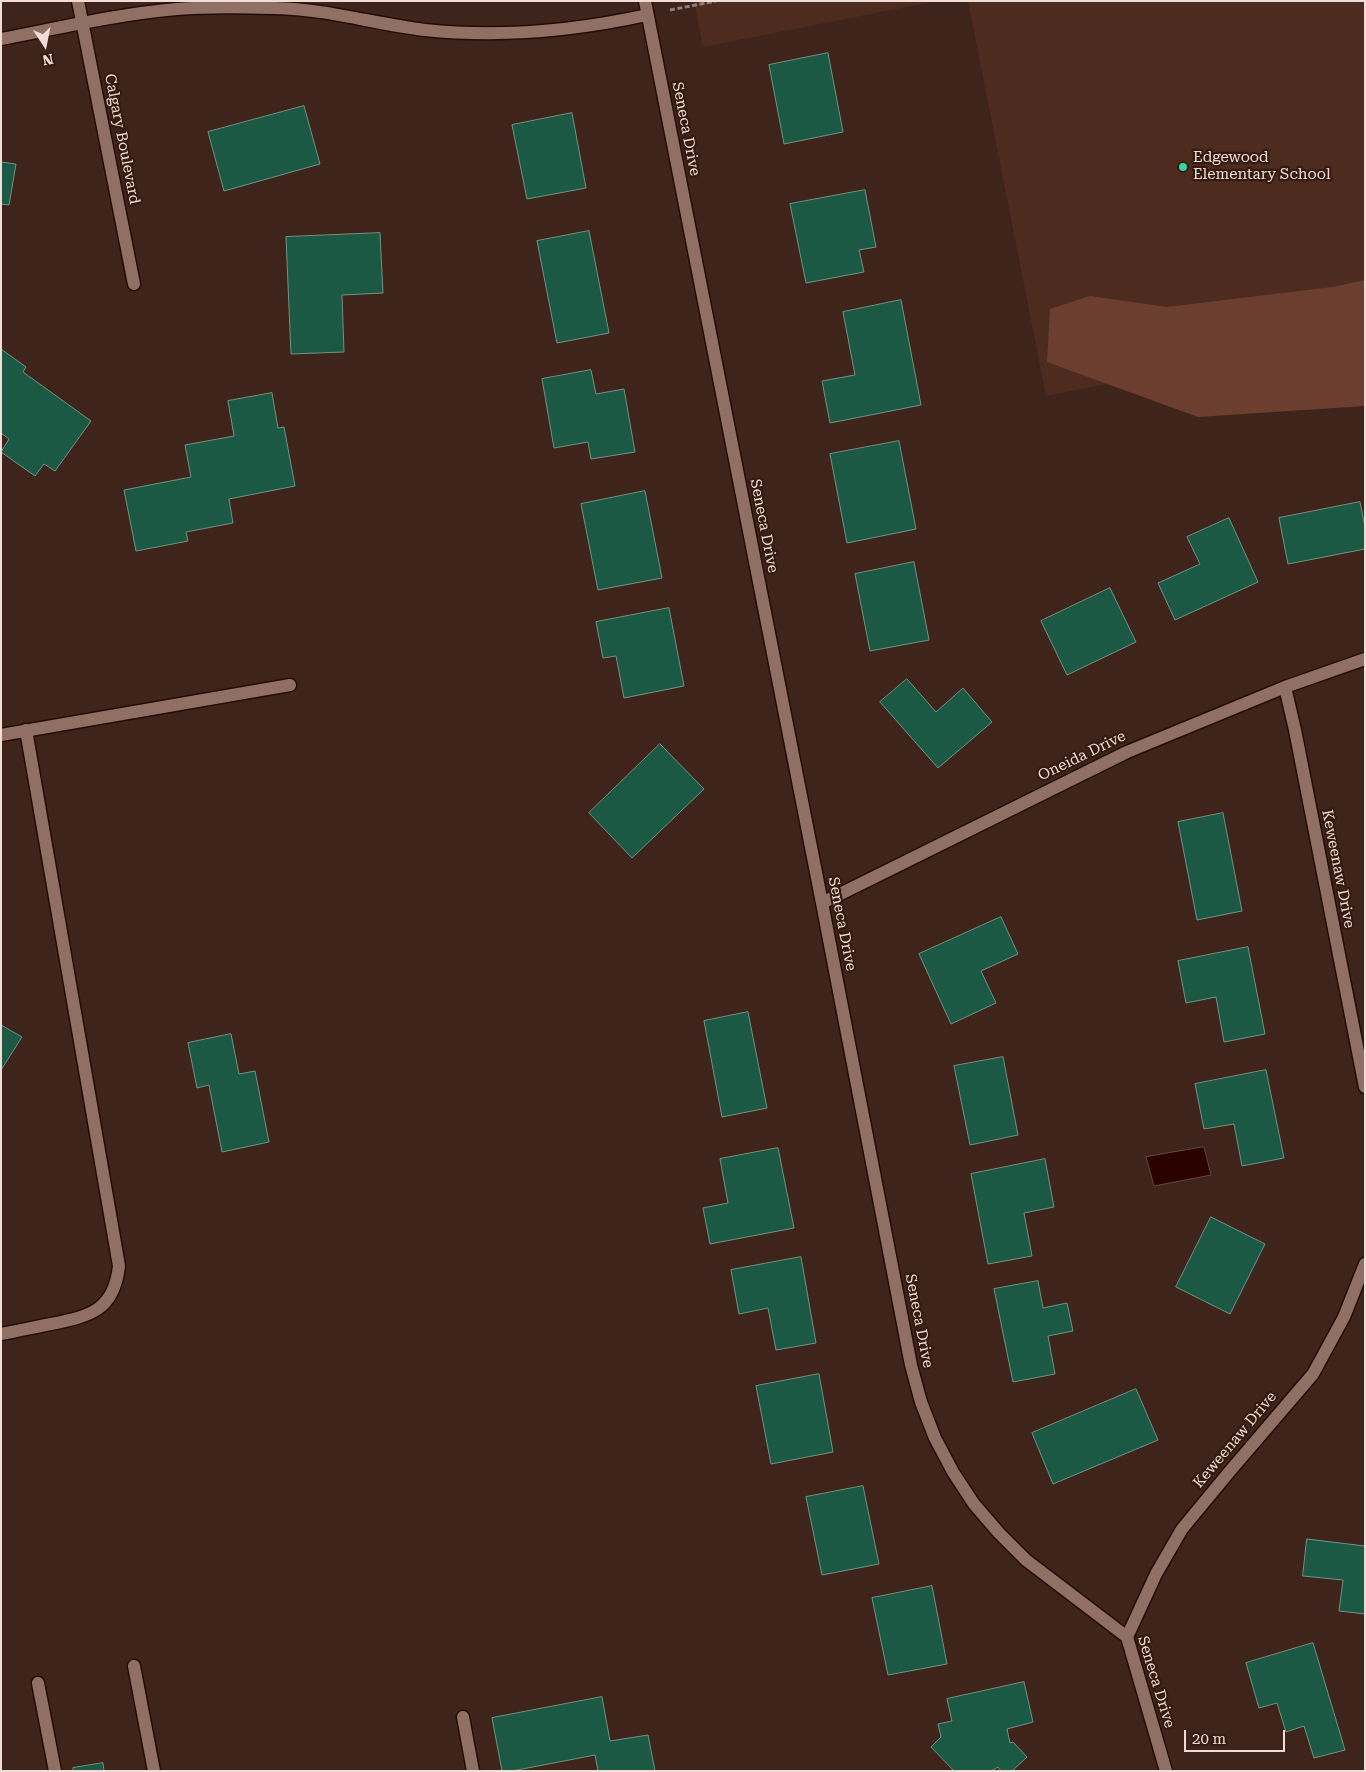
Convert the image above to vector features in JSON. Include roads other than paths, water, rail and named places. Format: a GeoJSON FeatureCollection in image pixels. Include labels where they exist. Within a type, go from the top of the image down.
{"type":"FeatureCollection","features":[{"type":"Feature","properties":{"kind":"street","name":"Calgary Boulevard"},"geometry":{"type":"LineString","coordinates":[[78,1],[134,284]]}},
{"type":"Feature","properties":{"kind":"street","name":"Seneca Drive"},"geometry":{"type":"LineString","coordinates":[[644,1],[911,1365],[921,1402],[935,1438],[953,1472],[974,1504],[999,1533],[1026,1560],[1127,1637],[1166,1771]]}},
{"type":"Feature","properties":{"kind":"street"},"geometry":{"type":"LineString","coordinates":[[1,39],[83,23],[177,9],[224,7],[278,8],[331,13],[425,30],[508,34],[555,31],[601,25],[647,14]]}},
{"type":"Feature","properties":{"kind":"street","name":"Oneida Drive"},"geometry":{"type":"LineString","coordinates":[[822,904],[1127,752],[1285,687],[1365,659]]}},
{"type":"Feature","properties":{"kind":"street"},"geometry":{"type":"LineString","coordinates":[[1,735],[290,685]]}},
{"type":"Feature","properties":{"kind":"street","name":"Keweenaw Drive"},"geometry":{"type":"LineString","coordinates":[[1285,687],[1365,1086]]}},
{"type":"Feature","properties":{"kind":"street"},"geometry":{"type":"LineString","coordinates":[[1,1334],[80,1318],[93,1313],[104,1304],[113,1292],[119,1266],[26,730]]}},
{"type":"Feature","properties":{"kind":"street","name":"Keweenaw Drive"},"geometry":{"type":"LineString","coordinates":[[1127,1637],[1156,1574],[1182,1529],[1313,1374],[1344,1318],[1365,1264]]}},
{"type":"Feature","properties":{"kind":"street"},"geometry":{"type":"LineString","coordinates":[[134,1666],[154,1771]]}},
{"type":"Feature","properties":{"kind":"street"},"geometry":{"type":"LineString","coordinates":[[38,1683],[55,1771]]}},
{"type":"Feature","properties":{"kind":"street"},"geometry":{"type":"LineString","coordinates":[[463,1716],[474,1771]]}},
{"type":"Feature","properties":{"kind":"place","name":"Edgewood Elementary School"},"geometry":{"type":"Point","coordinates":[1183,167]}}]}
